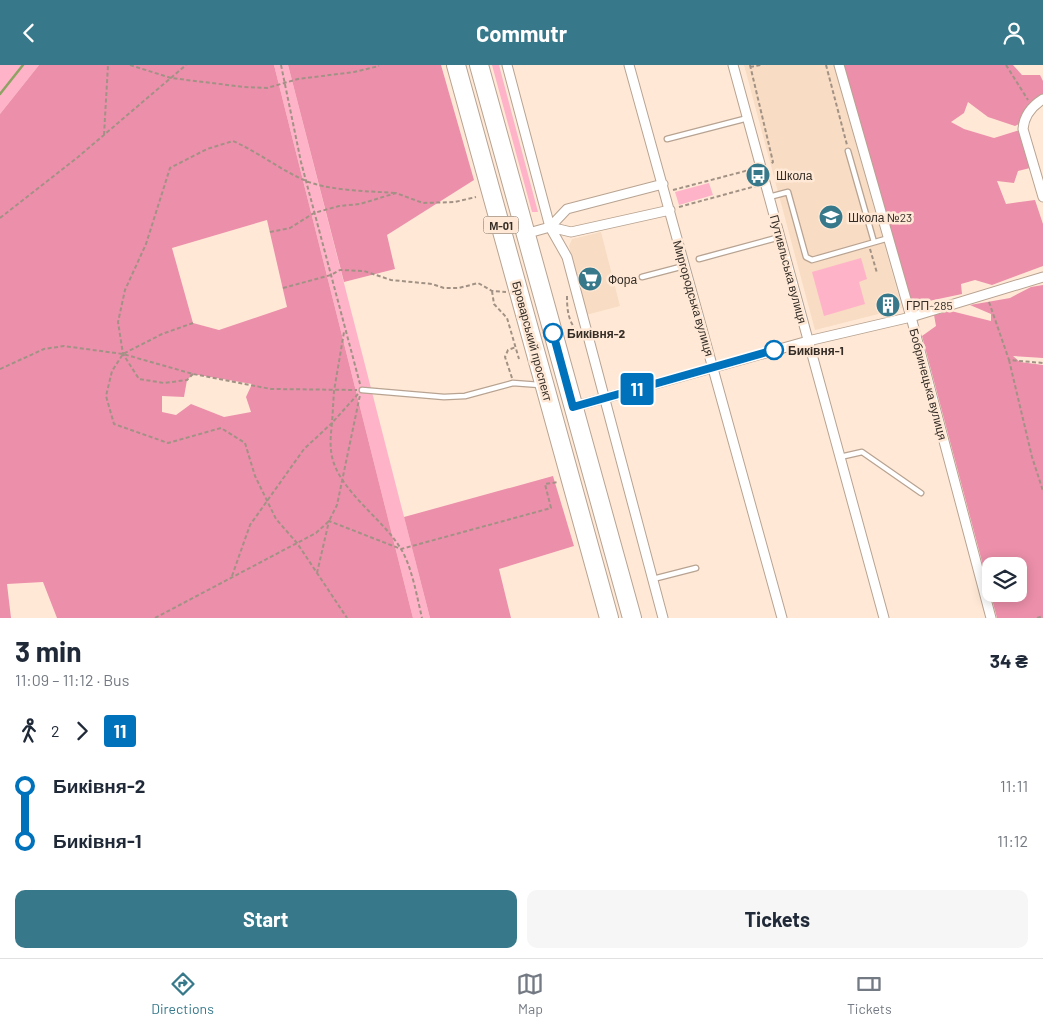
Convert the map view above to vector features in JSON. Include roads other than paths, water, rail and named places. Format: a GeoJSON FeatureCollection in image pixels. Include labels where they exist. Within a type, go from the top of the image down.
{"type":"FeatureCollection","features":[{"type":"Feature","properties":{"kind":"highway","name":"Броварський проспект"},"geometry":{"type":"LineString","coordinates":[[456,65],[609,618]]}},
{"type":"Feature","properties":{"kind":"highway","name":"Броварський проспект"},"geometry":{"type":"LineString","coordinates":[[479,65],[632,618]]}},
{"type":"Feature","properties":{"kind":"street"},"geometry":{"type":"LineString","coordinates":[[507,65],[550,227],[567,257],[663,618]]}},
{"type":"Feature","properties":{"kind":"street","name":"Миргородська вулиця"},"geometry":{"type":"LineString","coordinates":[[629,65],[782,618]]}},
{"type":"Feature","properties":{"kind":"street","name":"Путивльська вулиця"},"geometry":{"type":"LineString","coordinates":[[733,65],[884,618]]}},
{"type":"Feature","properties":{"kind":"street","name":"Бобринецька вулиця"},"geometry":{"type":"LineString","coordinates":[[839,65],[911,317],[990,618]]}},
{"type":"Feature","properties":{"kind":"street"},"geometry":{"type":"LineString","coordinates":[[1043,99],[1032,107],[1024,121],[1023,129],[1043,197]]}},
{"type":"Feature","properties":{"kind":"street"},"geometry":{"type":"LineString","coordinates":[[550,227],[567,209],[664,188]]}},
{"type":"Feature","properties":{"kind":"street"},"geometry":{"type":"LineString","coordinates":[[525,234],[550,227],[571,232],[670,209]]}},
{"type":"Feature","properties":{"kind":"street"},"geometry":{"type":"LineString","coordinates":[[573,407],[808,341],[911,317],[1043,277]]}},
{"type":"Feature","properties":{"kind":"lane"},"geometry":{"type":"LineString","coordinates":[[668,139],[748,118]]}},
{"type":"Feature","properties":{"kind":"lane"},"geometry":{"type":"LineString","coordinates":[[848,151],[871,243]]}},
{"type":"Feature","properties":{"kind":"lane"},"geometry":{"type":"LineString","coordinates":[[770,197],[788,192],[806,257],[812,260],[889,238]]}},
{"type":"Feature","properties":{"kind":"lane"},"geometry":{"type":"LineString","coordinates":[[699,259],[780,237]]}},
{"type":"Feature","properties":{"kind":"lane"},"geometry":{"type":"LineString","coordinates":[[642,277],[686,266]]}},
{"type":"Feature","properties":{"kind":"lane"},"geometry":{"type":"LineString","coordinates":[[362,390],[444,397],[465,396],[513,383],[545,385]]}},
{"type":"Feature","properties":{"kind":"lane"},"geometry":{"type":"LineString","coordinates":[[840,457],[862,452],[922,493]]}},
{"type":"Feature","properties":{"kind":"lane"},"geometry":{"type":"LineString","coordinates":[[653,579],[696,568]]}},
{"type":"Feature","properties":{"kind":"waterway"},"geometry":{"type":"LineString","coordinates":[[0,94],[23,65]]}},
{"type":"Feature","properties":{"kind":"place","name":"Школа"},"geometry":{"type":"Point","coordinates":[758,175]}},
{"type":"Feature","properties":{"kind":"place","name":"Школа №23"},"geometry":{"type":"Point","coordinates":[831,217]}},
{"type":"Feature","properties":{"kind":"place","name":"Фора"},"geometry":{"type":"Point","coordinates":[590,279]}},
{"type":"Feature","properties":{"kind":"place","name":"ГРП-285"},"geometry":{"type":"Point","coordinates":[888,305]}},
{"type":"Feature","properties":{"kind":"place","name":"Бикiвня-2"},"geometry":{"type":"Point","coordinates":[553,333]}},
{"type":"Feature","properties":{"kind":"place","name":"Бикiвня-1"},"geometry":{"type":"Point","coordinates":[774,350]}}]}
